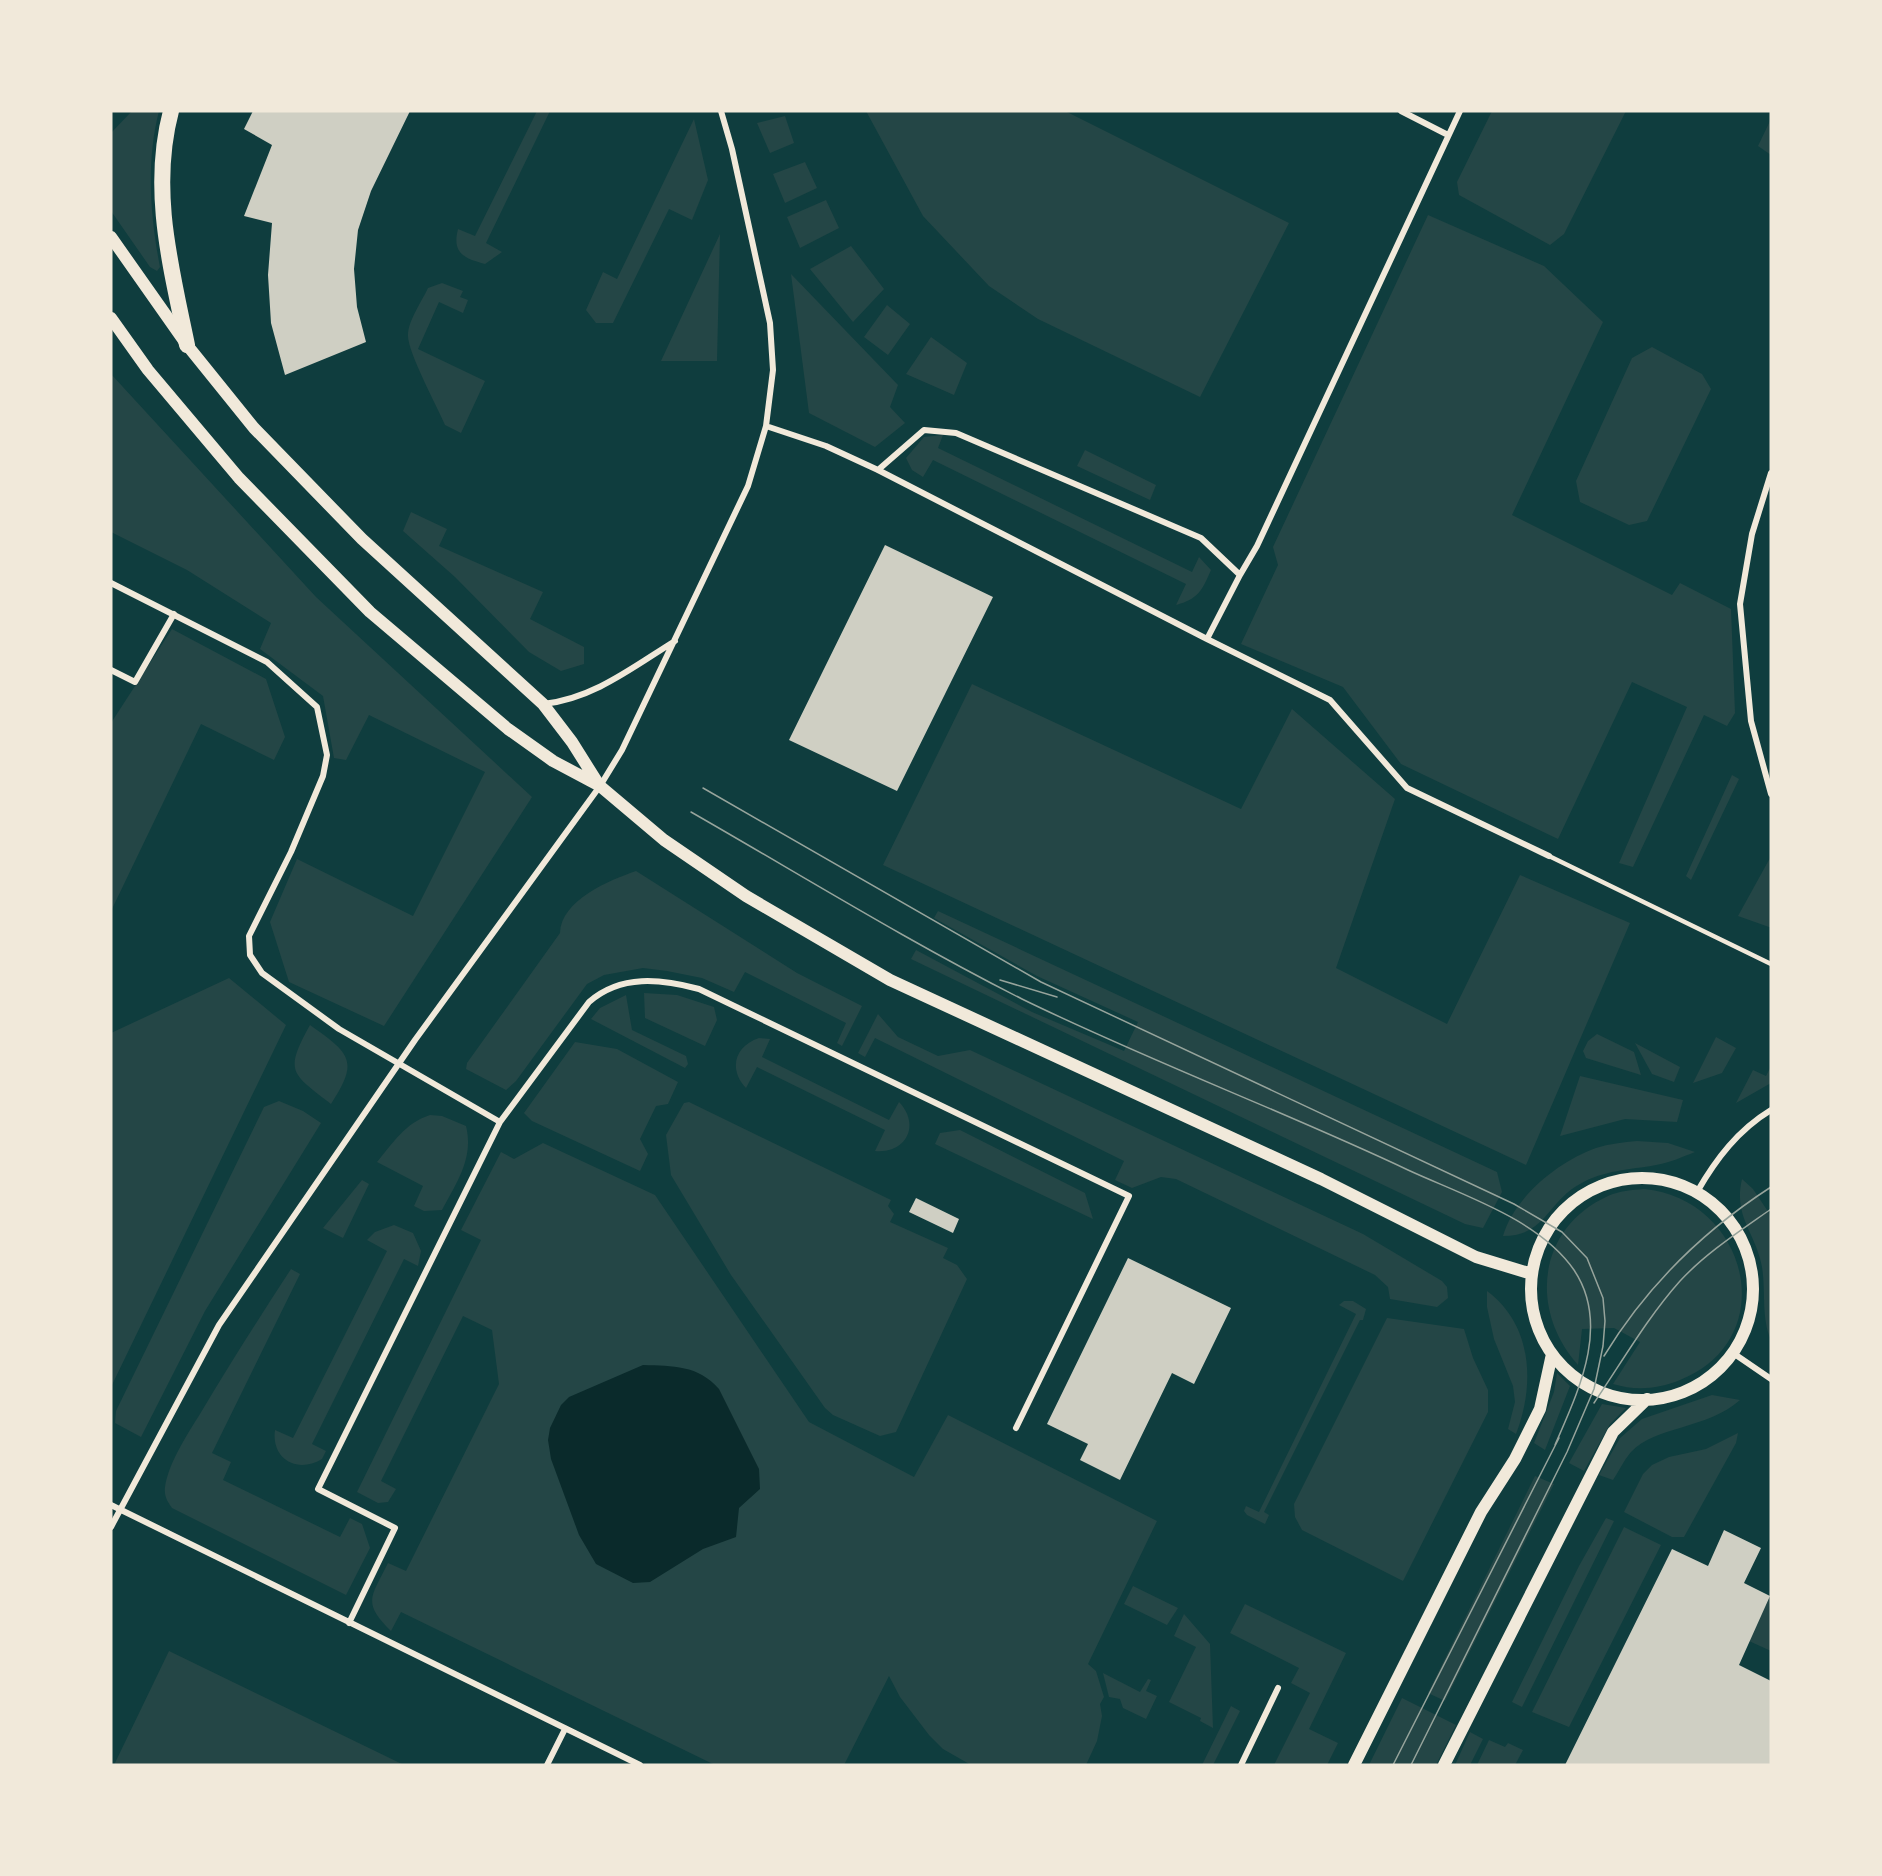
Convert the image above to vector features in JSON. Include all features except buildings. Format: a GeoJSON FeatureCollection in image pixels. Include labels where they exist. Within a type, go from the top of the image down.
{"type":"FeatureCollection","features":[{"type":"Feature","properties":{"kind":"highway"},"geometry":{"type":"LineString","coordinates":[[171,111],[160,171],[162,219],[187,345]]}},
{"type":"Feature","properties":{"kind":"main road"},"geometry":{"type":"LineString","coordinates":[[111,237],[187,345],[254,428],[346,522],[462,632],[543,704],[572,742],[600,786]]}},
{"type":"Feature","properties":{"kind":"main road"},"geometry":{"type":"LineString","coordinates":[[111,318],[148,370],[239,478],[370,612],[508,729],[553,761],[600,786],[664,840],[746,896],[890,980],[1321,1179],[1476,1257],[1532,1274]]}},
{"type":"Feature","properties":{"kind":"main road"},"geometry":{"type":"LineString","coordinates":[[1655,1178],[1697,1192],[1727,1217],[1738,1232],[1749,1258],[1753,1286],[1750,1314],[1733,1353],[1713,1374],[1675,1395],[1647,1399],[1616,1396],[1594,1389],[1570,1373],[1552,1354],[1536,1322],[1532,1298],[1532,1274],[1540,1247],[1551,1225],[1572,1203],[1597,1187],[1625,1179],[1655,1178]]}},
{"type":"Feature","properties":{"kind":"main road"},"geometry":{"type":"LineString","coordinates":[[1354,1765],[1481,1512],[1515,1459],[1540,1409],[1552,1354]]}},
{"type":"Feature","properties":{"kind":"main road"},"geometry":{"type":"LineString","coordinates":[[1444,1765],[1612,1432],[1647,1399]]}},
{"type":"Feature","properties":{"kind":"street"},"geometry":{"type":"LineString","coordinates":[[111,1527],[219,1325],[399,1064],[600,786],[637,720],[748,486],[766,426],[772,370],[770,323],[721,111]]}},
{"type":"Feature","properties":{"kind":"street"},"geometry":{"type":"LineString","coordinates":[[1401,111],[1448,135]]}},
{"type":"Feature","properties":{"kind":"street"},"geometry":{"type":"LineString","coordinates":[[1207,639],[1262,536],[1460,111]]}},
{"type":"Feature","properties":{"kind":"street"},"geometry":{"type":"LineString","coordinates":[[766,426],[826,446],[878,470],[1330,700],[1407,788],[1549,856]]}},
{"type":"Feature","properties":{"kind":"street"},"geometry":{"type":"LineString","coordinates":[[878,470],[924,430],[956,433],[1201,538],[1240,575]]}},
{"type":"Feature","properties":{"kind":"street"},"geometry":{"type":"LineString","coordinates":[[1771,473],[1752,534],[1740,604],[1751,721],[1771,794]]}},
{"type":"Feature","properties":{"kind":"street"},"geometry":{"type":"LineString","coordinates":[[111,583],[267,662],[317,707],[327,755],[323,776],[291,852],[252,925],[249,936],[250,955],[262,972],[339,1029],[500,1122]]}},
{"type":"Feature","properties":{"kind":"street"},"geometry":{"type":"LineString","coordinates":[[111,670],[135,682],[174,614]]}},
{"type":"Feature","properties":{"kind":"street"},"geometry":{"type":"LineString","coordinates":[[543,704],[559,703],[600,688],[676,640]]}},
{"type":"Feature","properties":{"kind":"street"},"geometry":{"type":"LineString","coordinates":[[349,1623],[396,1528],[318,1489],[500,1122],[574,1021],[596,997],[616,985],[655,981],[689,987],[716,996],[1129,1196],[1017,1428]]}},
{"type":"Feature","properties":{"kind":"street"},"geometry":{"type":"LineString","coordinates":[[1697,1192],[1725,1149],[1750,1123],[1771,1110]]}},
{"type":"Feature","properties":{"kind":"street"},"geometry":{"type":"LineString","coordinates":[[1733,1353],[1771,1379]]}},
{"type":"Feature","properties":{"kind":"street"},"geometry":{"type":"LineString","coordinates":[[111,1505],[640,1765]]}},
{"type":"Feature","properties":{"kind":"street"},"geometry":{"type":"LineString","coordinates":[[1241,1765],[1278,1688]]}},
{"type":"Feature","properties":{"kind":"street"},"geometry":{"type":"LineString","coordinates":[[547,1765],[565,1729]]}},
{"type":"Feature","properties":{"kind":"lane"},"geometry":{"type":"LineString","coordinates":[[1549,856],[1771,964]]}},
{"type":"Feature","properties":{"kind":"shaded area"},"geometry":{"type":"Polygon","coordinates":[[[132,111],[159,111],[151,169],[152,208],[160,267],[157,271],[150,267],[111,211],[111,133],[132,111]]]}},
{"type":"Feature","properties":{"kind":"shaded area"},"geometry":{"type":"Polygon","coordinates":[[[537,111],[550,111],[486,243],[502,252],[485,264],[465,257],[458,249],[458,229],[475,236],[537,111]]]}},
{"type":"Feature","properties":{"kind":"shaded area"},"geometry":{"type":"Polygon","coordinates":[[[866,111],[1065,111],[1289,223],[1200,397],[1038,319],[989,286],[923,216],[866,111]]]}},
{"type":"Feature","properties":{"kind":"shaded area"},"geometry":{"type":"Polygon","coordinates":[[[1492,111],[1626,111],[1564,234],[1550,245],[1459,195],[1457,182],[1492,111]]]}},
{"type":"Feature","properties":{"kind":"shaded area"},"geometry":{"type":"Polygon","coordinates":[[[785,116],[794,143],[770,153],[757,123],[785,116]]]}},
{"type":"Feature","properties":{"kind":"shaded area"},"geometry":{"type":"Polygon","coordinates":[[[694,119],[708,180],[692,220],[669,209],[613,323],[596,323],[586,310],[603,272],[617,279],[694,119]]]}},
{"type":"Feature","properties":{"kind":"shaded area"},"geometry":{"type":"Polygon","coordinates":[[[1771,119],[1771,155],[1758,146],[1771,119]]]}},
{"type":"Feature","properties":{"kind":"shaded area"},"geometry":{"type":"Polygon","coordinates":[[[805,162],[817,188],[785,203],[773,174],[805,162]]]}},
{"type":"Feature","properties":{"kind":"shaded area"},"geometry":{"type":"Polygon","coordinates":[[[826,200],[839,228],[800,248],[787,217],[826,200]]]}},
{"type":"Feature","properties":{"kind":"shaded area"},"geometry":{"type":"Polygon","coordinates":[[[1428,215],[1544,266],[1603,322],[1512,515],[1672,595],[1680,583],[1731,609],[1735,713],[1727,726],[1704,715],[1633,867],[1619,863],[1687,707],[1632,682],[1558,839],[1401,764],[1343,687],[1241,644],[1278,565],[1273,547],[1428,215]]]}},
{"type":"Feature","properties":{"kind":"shaded area"},"geometry":{"type":"Polygon","coordinates":[[[720,234],[717,361],[661,361],[720,234]]]}},
{"type":"Feature","properties":{"kind":"shaded area"},"geometry":{"type":"Polygon","coordinates":[[[851,246],[884,289],[853,322],[810,269],[851,246]]]}},
{"type":"Feature","properties":{"kind":"shaded area"},"geometry":{"type":"Polygon","coordinates":[[[791,274],[898,385],[890,407],[905,423],[875,447],[809,413],[791,274]]]}},
{"type":"Feature","properties":{"kind":"shaded area"},"geometry":{"type":"Polygon","coordinates":[[[442,283],[463,291],[460,297],[468,300],[463,313],[439,302],[418,349],[485,381],[461,433],[445,425],[409,343],[408,335],[413,317],[428,288],[442,283]]]}},
{"type":"Feature","properties":{"kind":"shaded area"},"geometry":{"type":"Polygon","coordinates":[[[887,305],[910,324],[888,355],[864,337],[887,305]]]}},
{"type":"Feature","properties":{"kind":"shaded area"},"geometry":{"type":"Polygon","coordinates":[[[931,337],[967,363],[954,395],[906,374],[931,337]]]}},
{"type":"Feature","properties":{"kind":"shaded area"},"geometry":{"type":"Polygon","coordinates":[[[1652,347],[1702,374],[1711,389],[1647,521],[1629,525],[1580,502],[1576,481],[1632,358],[1652,347]]]}},
{"type":"Feature","properties":{"kind":"shaded area"},"geometry":{"type":"Polygon","coordinates":[[[111,374],[316,597],[532,797],[384,1026],[289,982],[270,922],[297,859],[413,916],[485,772],[369,715],[346,760],[334,758],[323,696],[260,649],[271,623],[187,570],[111,532],[111,374]]]}},
{"type":"Feature","properties":{"kind":"shaded area"},"geometry":{"type":"Polygon","coordinates":[[[943,435],[938,448],[1192,572],[1199,557],[1211,570],[1205,583],[1194,597],[1176,605],[1186,584],[933,460],[923,477],[912,470],[906,458],[924,437],[943,435]]]}},
{"type":"Feature","properties":{"kind":"shaded area"},"geometry":{"type":"Polygon","coordinates":[[[1085,450],[1156,485],[1150,500],[1077,466],[1085,450]]]}},
{"type":"Feature","properties":{"kind":"shaded area"},"geometry":{"type":"Polygon","coordinates":[[[411,512],[447,529],[439,546],[543,592],[530,619],[584,647],[584,664],[561,671],[529,652],[455,577],[403,531],[411,512]]]}},
{"type":"Feature","properties":{"kind":"shaded area"},"geometry":{"type":"Polygon","coordinates":[[[172,629],[266,679],[285,737],[274,760],[201,724],[111,911],[111,723],[172,629]]]}},
{"type":"Feature","properties":{"kind":"shaded area"},"geometry":{"type":"Polygon","coordinates":[[[972,684],[1241,809],[1292,709],[1395,799],[1336,968],[1447,1024],[1520,875],[1630,923],[1526,1165],[883,865],[972,684]]]}},
{"type":"Feature","properties":{"kind":"shaded area"},"geometry":{"type":"Polygon","coordinates":[[[1732,775],[1739,779],[1691,880],[1686,876],[1732,775]]]}},
{"type":"Feature","properties":{"kind":"shaded area"},"geometry":{"type":"Polygon","coordinates":[[[1770,858],[1771,927],[1769,927],[1738,916],[1770,858]]]}},
{"type":"Feature","properties":{"kind":"shaded area"},"geometry":{"type":"Polygon","coordinates":[[[636,871],[797,973],[862,1006],[842,1046],[837,1043],[846,1023],[745,972],[734,992],[702,978],[643,968],[604,975],[587,984],[516,1081],[506,1090],[466,1069],[467,1063],[560,933],[562,921],[569,911],[589,893],[636,871]]]}},
{"type":"Feature","properties":{"kind":"shaded area"},"geometry":{"type":"Polygon","coordinates":[[[938,911],[1497,1172],[1502,1192],[1483,1228],[1465,1224],[911,959],[916,950],[1032,1012],[1124,1051],[1138,1022],[1037,976],[934,918],[938,911]]]}},
{"type":"Feature","properties":{"kind":"shaded area"},"geometry":{"type":"Polygon","coordinates":[[[229,978],[286,1025],[111,1387],[111,1033],[229,978]]]}},
{"type":"Feature","properties":{"kind":"shaded area"},"geometry":{"type":"Polygon","coordinates":[[[644,993],[677,995],[714,1007],[717,1020],[705,1046],[645,1018],[644,993]]]}},
{"type":"Feature","properties":{"kind":"shaded area"},"geometry":{"type":"Polygon","coordinates":[[[626,995],[632,1030],[686,1056],[688,1064],[685,1068],[591,1019],[600,1008],[626,995]]]}},
{"type":"Feature","properties":{"kind":"shaded area"},"geometry":{"type":"Polygon","coordinates":[[[878,1014],[898,1037],[938,1056],[970,1050],[1363,1234],[1442,1281],[1447,1287],[1448,1298],[1437,1307],[1390,1299],[1388,1287],[1375,1275],[1176,1179],[1161,1177],[1132,1188],[1115,1180],[1124,1161],[875,1038],[865,1057],[858,1053],[878,1014]]]}},
{"type":"Feature","properties":{"kind":"shaded area"},"geometry":{"type":"Polygon","coordinates":[[[310,1025],[335,1044],[346,1059],[345,1078],[331,1104],[307,1085],[296,1070],[297,1053],[310,1025]]]}},
{"type":"Feature","properties":{"kind":"shaded area"},"geometry":{"type":"Polygon","coordinates":[[[1597,1034],[1634,1052],[1641,1075],[1586,1058],[1583,1051],[1588,1041],[1597,1034]]]}},
{"type":"Feature","properties":{"kind":"shaded area"},"geometry":{"type":"Polygon","coordinates":[[[1716,1037],[1736,1048],[1722,1073],[1693,1083],[1716,1037]]]}},
{"type":"Feature","properties":{"kind":"shaded area"},"geometry":{"type":"Polygon","coordinates":[[[759,1038],[770,1039],[762,1057],[889,1120],[899,1102],[909,1120],[907,1136],[895,1148],[875,1151],[885,1130],[757,1067],[746,1088],[737,1073],[737,1059],[744,1047],[759,1038]]]}},
{"type":"Feature","properties":{"kind":"shaded area"},"geometry":{"type":"Polygon","coordinates":[[[575,1042],[617,1049],[678,1082],[668,1104],[656,1106],[640,1139],[648,1154],[640,1171],[532,1121],[524,1113],[575,1042]]]}},
{"type":"Feature","properties":{"kind":"shaded area"},"geometry":{"type":"Polygon","coordinates":[[[1635,1043],[1680,1067],[1674,1082],[1652,1074],[1635,1043]]]}},
{"type":"Feature","properties":{"kind":"shaded area"},"geometry":{"type":"Polygon","coordinates":[[[1771,1066],[1771,1083],[1736,1103],[1753,1070],[1766,1076],[1771,1066]]]}},
{"type":"Feature","properties":{"kind":"shaded area"},"geometry":{"type":"Polygon","coordinates":[[[1580,1076],[1683,1100],[1677,1122],[1625,1119],[1560,1136],[1580,1076]]]}},
{"type":"Feature","properties":{"kind":"shaded area"},"geometry":{"type":"Polygon","coordinates":[[[279,1101],[303,1111],[321,1123],[205,1311],[141,1437],[115,1423],[116,1411],[264,1107],[279,1101]]]}},
{"type":"Feature","properties":{"kind":"shaded area"},"geometry":{"type":"Polygon","coordinates":[[[689,1102],[891,1200],[888,1206],[894,1214],[890,1222],[948,1248],[943,1258],[957,1265],[967,1279],[896,1432],[880,1436],[833,1415],[825,1408],[731,1275],[671,1175],[666,1135],[684,1103],[689,1102]]]}},
{"type":"Feature","properties":{"kind":"shaded area"},"geometry":{"type":"Polygon","coordinates":[[[430,1115],[442,1116],[466,1126],[468,1149],[463,1170],[442,1210],[424,1211],[414,1206],[423,1186],[377,1162],[406,1128],[430,1115]]]}},
{"type":"Feature","properties":{"kind":"shaded area"},"geometry":{"type":"Polygon","coordinates":[[[960,1130],[1085,1193],[1093,1219],[935,1144],[940,1133],[960,1130]]]}},
{"type":"Feature","properties":{"kind":"shaded area"},"geometry":{"type":"Polygon","coordinates":[[[1637,1141],[1668,1143],[1695,1152],[1666,1163],[1617,1171],[1589,1179],[1569,1191],[1538,1224],[1529,1230],[1517,1235],[1503,1236],[1517,1208],[1528,1194],[1553,1171],[1596,1148],[1637,1141]]]}},
{"type":"Feature","properties":{"kind":"shaded area"},"geometry":{"type":"Polygon","coordinates":[[[543,1143],[655,1195],[809,1422],[914,1477],[948,1415],[1157,1521],[1088,1664],[1096,1671],[1104,1697],[1100,1704],[1102,1716],[1097,1741],[1086,1765],[971,1765],[943,1749],[929,1735],[900,1697],[889,1676],[844,1765],[715,1765],[401,1612],[391,1631],[382,1621],[373,1605],[374,1591],[388,1563],[406,1571],[499,1384],[492,1330],[463,1316],[381,1481],[396,1489],[388,1502],[378,1503],[357,1492],[481,1240],[461,1230],[501,1152],[514,1159],[543,1143]]]}},
{"type":"Feature","properties":{"kind":"shaded area"},"geometry":{"type":"Polygon","coordinates":[[[1742,1179],[1753,1189],[1771,1216],[1771,1340],[1765,1313],[1762,1267],[1740,1204],[1742,1179]]]}},
{"type":"Feature","properties":{"kind":"shaded area"},"geometry":{"type":"Polygon","coordinates":[[[362,1180],[369,1184],[343,1238],[323,1228],[362,1180]]]}},
{"type":"Feature","properties":{"kind":"shaded area"},"geometry":{"type":"Polygon","coordinates":[[[1644,1189],[1680,1198],[1708,1217],[1728,1243],[1740,1273],[1741,1304],[1732,1334],[1712,1360],[1680,1380],[1655,1387],[1639,1388],[1613,1384],[1640,1342],[1614,1328],[1582,1329],[1578,1365],[1562,1343],[1552,1320],[1547,1296],[1548,1272],[1554,1249],[1566,1228],[1584,1210],[1608,1196],[1644,1189]]]}},
{"type":"Feature","properties":{"kind":"shaded area"},"geometry":{"type":"Polygon","coordinates":[[[394,1225],[413,1233],[421,1251],[418,1266],[404,1259],[312,1444],[326,1451],[322,1459],[304,1465],[288,1461],[277,1449],[275,1430],[293,1438],[387,1251],[367,1240],[375,1232],[394,1225]]]}},
{"type":"Feature","properties":{"kind":"shaded area"},"geometry":{"type":"Polygon","coordinates":[[[291,1269],[300,1274],[212,1453],[231,1462],[223,1480],[340,1537],[350,1518],[362,1524],[370,1548],[346,1595],[172,1508],[165,1493],[167,1477],[180,1447],[291,1269]]]}},
{"type":"Feature","properties":{"kind":"shaded area"},"geometry":{"type":"Polygon","coordinates":[[[1487,1291],[1514,1321],[1526,1357],[1526,1396],[1516,1434],[1508,1429],[1515,1402],[1513,1386],[1494,1339],[1487,1307],[1487,1291]]]}},
{"type":"Feature","properties":{"kind":"shaded area"},"geometry":{"type":"Polygon","coordinates":[[[1344,1301],[1353,1301],[1366,1309],[1363,1320],[1360,1320],[1264,1512],[1269,1515],[1265,1524],[1247,1515],[1244,1511],[1246,1506],[1259,1512],[1356,1314],[1339,1305],[1344,1301]]]}},
{"type":"Feature","properties":{"kind":"shaded area"},"geometry":{"type":"Polygon","coordinates":[[[1387,1318],[1464,1329],[1473,1358],[1488,1390],[1488,1412],[1403,1581],[1302,1530],[1295,1517],[1294,1504],[1387,1318]]]}},
{"type":"Feature","properties":{"kind":"shaded area"},"geometry":{"type":"Polygon","coordinates":[[[643,1365],[684,1368],[694,1371],[711,1381],[719,1389],[759,1469],[760,1489],[739,1508],[736,1537],[703,1549],[650,1582],[633,1583],[596,1564],[579,1535],[551,1459],[548,1440],[550,1428],[561,1405],[569,1397],[643,1365]]]}},
{"type":"Feature","properties":{"kind":"shaded area"},"geometry":{"type":"Polygon","coordinates":[[[1557,1373],[1570,1386],[1545,1450],[1534,1443],[1554,1392],[1557,1373]]]}},
{"type":"Feature","properties":{"kind":"shaded area"},"geometry":{"type":"Polygon","coordinates":[[[1712,1395],[1740,1400],[1713,1417],[1641,1443],[1628,1455],[1613,1480],[1599,1475],[1620,1438],[1642,1419],[1712,1395]]]}},
{"type":"Feature","properties":{"kind":"shaded area"},"geometry":{"type":"Polygon","coordinates":[[[1602,1404],[1626,1408],[1610,1424],[1584,1471],[1569,1463],[1602,1404]]]}},
{"type":"Feature","properties":{"kind":"shaded area"},"geometry":{"type":"Polygon","coordinates":[[[1738,1433],[1736,1443],[1684,1537],[1672,1537],[1624,1512],[1643,1474],[1652,1465],[1669,1457],[1706,1449],[1738,1433]]]}},
{"type":"Feature","properties":{"kind":"shaded area"},"geometry":{"type":"Polygon","coordinates":[[[1535,1476],[1554,1484],[1445,1701],[1428,1693],[1535,1476]]]}},
{"type":"Feature","properties":{"kind":"shaded area"},"geometry":{"type":"Polygon","coordinates":[[[1606,1518],[1614,1521],[1522,1707],[1512,1702],[1579,1566],[1606,1518]]]}},
{"type":"Feature","properties":{"kind":"shaded area"},"geometry":{"type":"Polygon","coordinates":[[[1624,1527],[1661,1545],[1569,1727],[1532,1712],[1624,1527]]]}},
{"type":"Feature","properties":{"kind":"shaded area"},"geometry":{"type":"Polygon","coordinates":[[[1133,1586],[1178,1608],[1167,1625],[1124,1604],[1133,1586]]]}},
{"type":"Feature","properties":{"kind":"shaded area"},"geometry":{"type":"Polygon","coordinates":[[[1771,1594],[1771,1651],[1749,1641],[1771,1594]]]}},
{"type":"Feature","properties":{"kind":"shaded area"},"geometry":{"type":"Polygon","coordinates":[[[1245,1604],[1346,1653],[1309,1729],[1338,1743],[1327,1765],[1274,1765],[1310,1693],[1291,1683],[1299,1668],[1230,1633],[1245,1604]]]}},
{"type":"Feature","properties":{"kind":"shaded area"},"geometry":{"type":"Polygon","coordinates":[[[1184,1614],[1210,1644],[1213,1728],[1200,1721],[1201,1718],[1169,1702],[1196,1647],[1174,1636],[1184,1614]]]}},
{"type":"Feature","properties":{"kind":"shaded area"},"geometry":{"type":"Polygon","coordinates":[[[169,1651],[404,1765],[114,1765],[169,1651]]]}},
{"type":"Feature","properties":{"kind":"shaded area"},"geometry":{"type":"Polygon","coordinates":[[[1103,1673],[1140,1692],[1148,1679],[1151,1680],[1146,1691],[1157,1696],[1146,1719],[1123,1708],[1120,1699],[1109,1697],[1103,1673]]]}},
{"type":"Feature","properties":{"kind":"shaded area"},"geometry":{"type":"Polygon","coordinates":[[[1402,1698],[1456,1725],[1436,1765],[1369,1765],[1402,1698]]]}},
{"type":"Feature","properties":{"kind":"shaded area"},"geometry":{"type":"Polygon","coordinates":[[[1231,1706],[1240,1711],[1213,1765],[1202,1765],[1231,1706]]]}},
{"type":"Feature","properties":{"kind":"shaded area"},"geometry":{"type":"Polygon","coordinates":[[[1470,1732],[1483,1739],[1470,1765],[1455,1765],[1470,1732]]]}},
{"type":"Feature","properties":{"kind":"shaded area"},"geometry":{"type":"Polygon","coordinates":[[[1489,1740],[1505,1747],[1508,1743],[1523,1750],[1515,1765],[1477,1765],[1489,1740]]]}},
{"type":"Feature","properties":{"kind":"tram line"},"geometry":{"type":"LineString","coordinates":[[703,788],[1041,982],[1514,1204],[1562,1232],[1587,1258],[1603,1298],[1605,1321],[1603,1346],[1594,1389],[1567,1452],[1411,1765]]}},
{"type":"Feature","properties":{"kind":"tram line"},"geometry":{"type":"LineString","coordinates":[[691,812],[897,931],[1022,999],[1475,1199],[1541,1236],[1574,1270],[1585,1291],[1590,1313],[1590,1336],[1581,1381],[1555,1445]]}},
{"type":"Feature","properties":{"kind":"tram line"},"geometry":{"type":"LineString","coordinates":[[1000,980],[1057,997]]}},
{"type":"Feature","properties":{"kind":"tram line"},"geometry":{"type":"LineString","coordinates":[[1604,1356],[1638,1307],[1678,1262],[1722,1222],[1771,1187]]}},
{"type":"Feature","properties":{"kind":"tram line"},"geometry":{"type":"LineString","coordinates":[[1594,1403],[1646,1325],[1680,1281],[1712,1252],[1771,1209]]}},
{"type":"Feature","properties":{"kind":"tram line"},"geometry":{"type":"LineString","coordinates":[[1393,1765],[1559,1438]]}}]}
